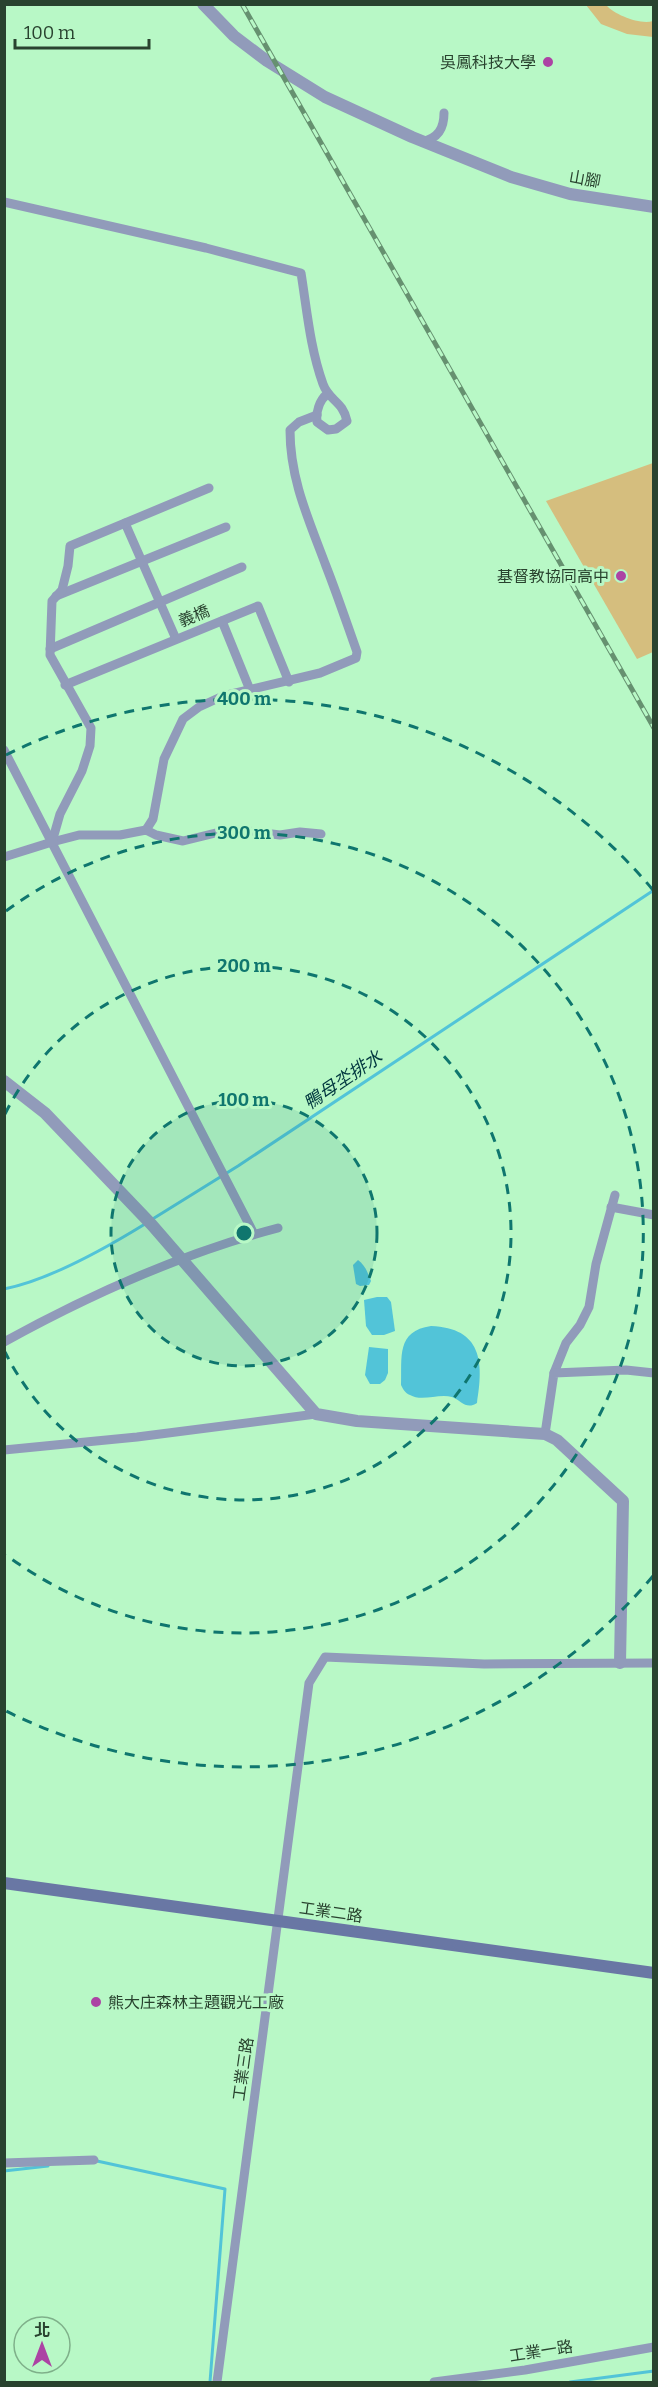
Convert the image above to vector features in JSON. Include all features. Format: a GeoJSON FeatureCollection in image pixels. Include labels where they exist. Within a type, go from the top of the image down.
{"type":"FeatureCollection","features":[{"type":"Feature","properties":{"kind":"main road","name":"工業二路"},"geometry":{"type":"LineString","coordinates":[[4,1883],[654,1973]]}},
{"type":"Feature","properties":{"kind":"street","name":"山腳"},"geometry":{"type":"LineString","coordinates":[[203,4],[234,36],[267,61],[325,97],[417,139],[511,177],[570,194],[654,207]]}},
{"type":"Feature","properties":{"kind":"street"},"geometry":{"type":"LineString","coordinates":[[417,139],[436,136],[444,123],[444,113]]}},
{"type":"Feature","properties":{"kind":"street"},"geometry":{"type":"LineString","coordinates":[[4,202],[206,248],[301,273],[314,352],[327,394],[345,409],[347,421],[336,429],[328,430],[317,422],[322,399],[327,394]]}},
{"type":"Feature","properties":{"kind":"street"},"geometry":{"type":"LineString","coordinates":[[146,830],[153,819],[164,759],[183,719],[199,707],[223,696],[320,674],[356,658],[357,652],[327,567],[300,501],[290,450],[290,430],[299,422],[317,415]]}},
{"type":"Feature","properties":{"kind":"street"},"geometry":{"type":"LineString","coordinates":[[52,842],[60,814],[82,771],[90,746],[91,728],[50,655],[52,601],[62,590],[70,546],[209,488]]}},
{"type":"Feature","properties":{"kind":"street"},"geometry":{"type":"LineString","coordinates":[[125,524],[176,639]]}},
{"type":"Feature","properties":{"kind":"street"},"geometry":{"type":"LineString","coordinates":[[56,596],[226,526]]}},
{"type":"Feature","properties":{"kind":"street","name":"義橋"},"geometry":{"type":"LineString","coordinates":[[50,649],[242,567]]}},
{"type":"Feature","properties":{"kind":"street","name":"義橋"},"geometry":{"type":"LineString","coordinates":[[65,685],[258,606],[289,682]]}},
{"type":"Feature","properties":{"kind":"street"},"geometry":{"type":"LineString","coordinates":[[222,621],[250,690]]}},
{"type":"Feature","properties":{"kind":"street"},"geometry":{"type":"LineString","coordinates":[[4,750],[254,1234]]}},
{"type":"Feature","properties":{"kind":"street"},"geometry":{"type":"LineString","coordinates":[[4,857],[79,835],[120,835],[146,830],[156,836],[183,841],[232,829],[280,835],[300,832],[321,834]]}},
{"type":"Feature","properties":{"kind":"street"},"geometry":{"type":"LineString","coordinates":[[4,1081],[45,1113],[152,1225],[316,1414]]}},
{"type":"Feature","properties":{"kind":"street"},"geometry":{"type":"LineString","coordinates":[[545,1434],[554,1373],[566,1343],[580,1325],[589,1307],[597,1264],[615,1195]]}},
{"type":"Feature","properties":{"kind":"street"},"geometry":{"type":"LineString","coordinates":[[612,1208],[654,1215]]}},
{"type":"Feature","properties":{"kind":"street"},"geometry":{"type":"LineString","coordinates":[[4,1342],[54,1314],[157,1268],[254,1234],[278,1228]]}},
{"type":"Feature","properties":{"kind":"street"},"geometry":{"type":"LineString","coordinates":[[554,1373],[626,1370],[654,1373]]}},
{"type":"Feature","properties":{"kind":"street"},"geometry":{"type":"LineString","coordinates":[[4,1450],[137,1437],[316,1414],[357,1421],[545,1434],[556,1440],[623,1501],[621,1663],[654,1663]]}},
{"type":"Feature","properties":{"kind":"street","name":"工業三路"},"geometry":{"type":"LineString","coordinates":[[216,2382],[309,1683],[325,1657],[484,1664],[621,1663]]}},
{"type":"Feature","properties":{"kind":"street"},"geometry":{"type":"LineString","coordinates":[[4,2163],[94,2160]]}},
{"type":"Feature","properties":{"kind":"street","name":"工業一路"},"geometry":{"type":"LineString","coordinates":[[434,2382],[525,2370],[654,2347]]}},
{"type":"Feature","properties":{"kind":"shaded area"},"geometry":{"type":"Polygon","coordinates":[[[586,5],[606,5],[628,18],[641,22],[653,21],[653,37],[627,34],[601,24],[586,5]]]}},
{"type":"Feature","properties":{"kind":"shaded area","name":"基督教協同高中"},"geometry":{"type":"Polygon","coordinates":[[[653,463],[653,652],[637,659],[546,501],[653,463]]]}},
{"type":"Feature","properties":{"kind":"water"},"geometry":{"type":"Polygon","coordinates":[[[358,1260],[369,1275],[371,1281],[369,1285],[356,1284],[353,1265],[358,1260]]]}},
{"type":"Feature","properties":{"kind":"water"},"geometry":{"type":"Polygon","coordinates":[[[387,1297],[391,1302],[395,1331],[384,1335],[372,1335],[366,1326],[364,1300],[387,1297]]]}},
{"type":"Feature","properties":{"kind":"water"},"geometry":{"type":"Polygon","coordinates":[[[431,1326],[448,1328],[461,1333],[470,1340],[476,1350],[480,1374],[477,1403],[470,1406],[447,1396],[415,1397],[407,1393],[401,1385],[402,1355],[406,1339],[412,1333],[431,1326]]]}},
{"type":"Feature","properties":{"kind":"water"},"geometry":{"type":"Polygon","coordinates":[[[369,1347],[388,1349],[388,1373],[380,1384],[370,1384],[365,1375],[369,1347]]]}},
{"type":"Feature","properties":{"kind":"waterway","name":"鴨母坔排水"},"geometry":{"type":"LineString","coordinates":[[151,1220],[238,1166],[654,890]]}},
{"type":"Feature","properties":{"kind":"waterway","name":"鴨母坔排水"},"geometry":{"type":"LineString","coordinates":[[4,1289],[59,1271],[145,1224]]}},
{"type":"Feature","properties":{"kind":"waterway"},"geometry":{"type":"LineString","coordinates":[[97,2161],[225,2189],[210,2382]]}},
{"type":"Feature","properties":{"kind":"waterway"},"geometry":{"type":"LineString","coordinates":[[4,2171],[48,2166]]}},
{"type":"Feature","properties":{"kind":"waterway"},"geometry":{"type":"LineString","coordinates":[[570,2382],[654,2371]]}},
{"type":"Feature","properties":{"kind":"railway"},"geometry":{"type":"LineString","coordinates":[[242,4],[654,728]]}},
{"type":"Feature","properties":{"kind":"place","name":"吳鳳科技大學"},"geometry":{"type":"Point","coordinates":[548,62]}},
{"type":"Feature","properties":{"kind":"place","name":"基督教協同高中"},"geometry":{"type":"Point","coordinates":[621,576]}},
{"type":"Feature","properties":{"kind":"place","name":"熊大庄森林主題觀光工廠"},"geometry":{"type":"Point","coordinates":[96,2002]}}]}
